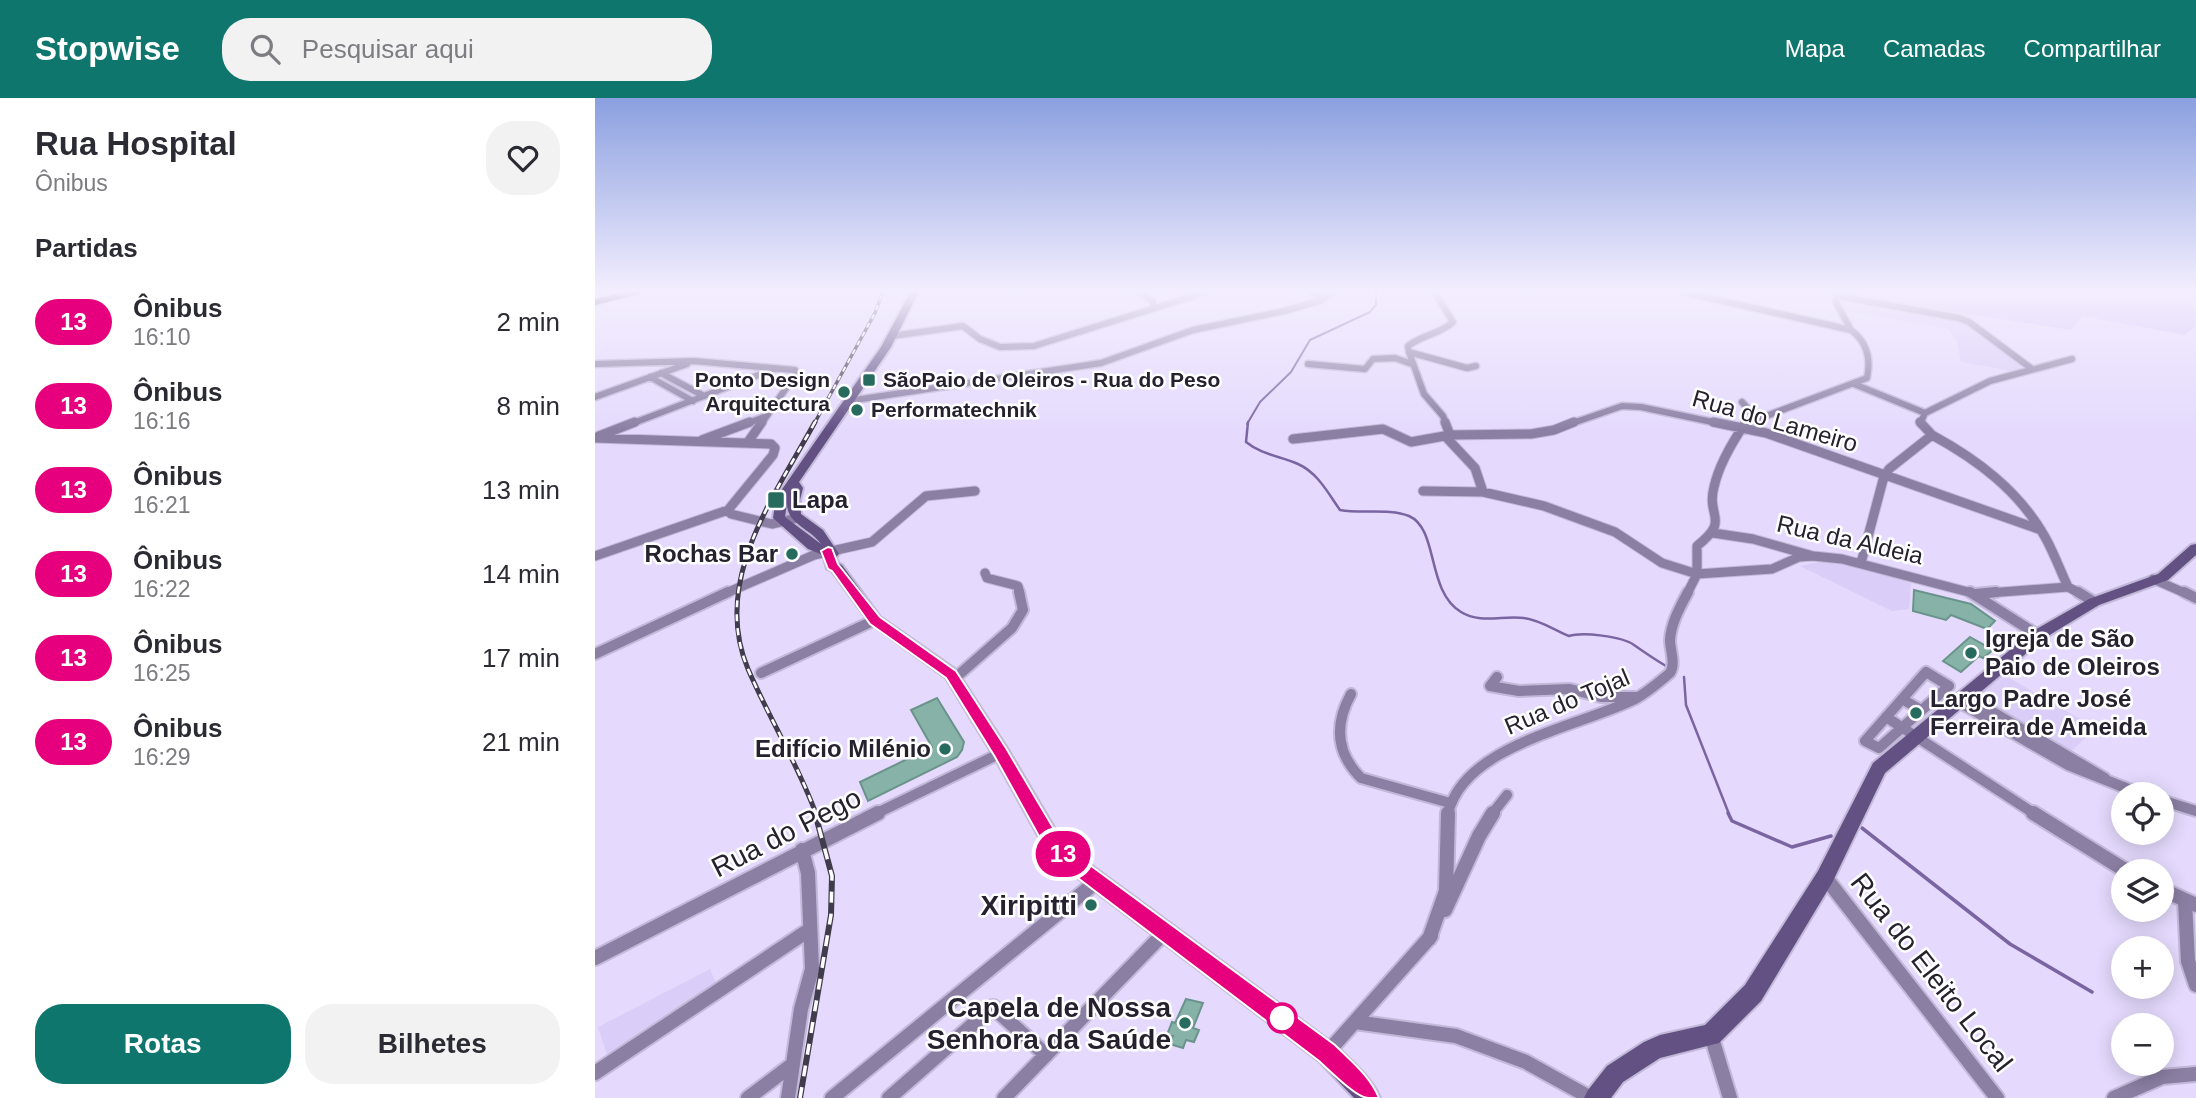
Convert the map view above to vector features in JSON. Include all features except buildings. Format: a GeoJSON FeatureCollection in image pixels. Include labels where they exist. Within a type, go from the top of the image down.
{"type":"FeatureCollection","features":[{"type":"Feature","properties":{"kind":"main road"},"geometry":{"type":"LineString","coordinates":[[892,338],[786,492],[779,507],[779,517],[790,520],[813,545],[828,551],[829,560],[875,620],[954,679],[1001,753],[1052,842],[1096,882],[1327,1053],[1351,1076],[1368,1098]]}},
{"type":"Feature","properties":{"kind":"main road"},"geometry":{"type":"LineString","coordinates":[[1593,1098],[1615,1074],[1652,1050],[1668,1043],[1711,1035],[1753,993],[1825,877],[1879,768],[1907,732],[1960,698],[2038,635],[2094,602],[2169,573],[2196,548]]}},
{"type":"Feature","properties":{"kind":"street"},"geometry":{"type":"LineString","coordinates":[[981,338],[1002,348],[1029,346],[1063,338]]}},
{"type":"Feature","properties":{"kind":"street"},"geometry":{"type":"LineString","coordinates":[[849,401],[1101,363],[1172,338]]}},
{"type":"Feature","properties":{"kind":"street"},"geometry":{"type":"LineString","coordinates":[[1422,338],[1408,346],[1424,394],[1443,416],[1448,435],[1477,469],[1482,478],[1483,492]]}},
{"type":"Feature","properties":{"kind":"street"},"geometry":{"type":"LineString","coordinates":[[1742,426],[1756,418],[1867,378],[1870,357],[1859,338]]}},
{"type":"Feature","properties":{"kind":"street"},"geometry":{"type":"LineString","coordinates":[[1990,338],[2032,369]]}},
{"type":"Feature","properties":{"kind":"street"},"geometry":{"type":"LineString","coordinates":[[1409,352],[1467,368],[1476,366]]}},
{"type":"Feature","properties":{"kind":"street"},"geometry":{"type":"LineString","coordinates":[[1308,364],[1365,369],[1373,359],[1384,357],[1412,363]]}},
{"type":"Feature","properties":{"kind":"street"},"geometry":{"type":"LineString","coordinates":[[2068,587],[2041,530],[2023,504],[1992,473],[1932,435],[1919,423],[1925,413],[1967,390],[2072,359]]}},
{"type":"Feature","properties":{"kind":"street"},"geometry":{"type":"LineString","coordinates":[[595,364],[676,365],[694,361],[775,368],[788,374],[791,378],[748,442]]}},
{"type":"Feature","properties":{"kind":"street"},"geometry":{"type":"LineString","coordinates":[[595,397],[676,365]]}},
{"type":"Feature","properties":{"kind":"street"},"geometry":{"type":"LineString","coordinates":[[595,438],[775,368]]}},
{"type":"Feature","properties":{"kind":"street"},"geometry":{"type":"LineString","coordinates":[[661,373],[704,396]]}},
{"type":"Feature","properties":{"kind":"street"},"geometry":{"type":"LineString","coordinates":[[650,377],[693,401]]}},
{"type":"Feature","properties":{"kind":"street"},"geometry":{"type":"LineString","coordinates":[[1854,384],[1925,413]]}},
{"type":"Feature","properties":{"kind":"street"},"geometry":{"type":"LineString","coordinates":[[1742,402],[1756,418]]}},
{"type":"Feature","properties":{"kind":"street","name":"Rua do Lameiro"},"geometry":{"type":"LineString","coordinates":[[1293,439],[1383,429],[1411,442],[1448,435],[1531,434],[1554,430],[1597,412],[1622,406],[1666,411],[1742,426],[2041,530]]}},
{"type":"Feature","properties":{"kind":"street"},"geometry":{"type":"LineString","coordinates":[[698,442],[764,417]]}},
{"type":"Feature","properties":{"kind":"street","name":"Rua do Tojal"},"geometry":{"type":"LineString","coordinates":[[1450,803],[1464,782],[1487,762],[1513,747],[1637,698],[1661,681],[1673,667],[1671,639],[1674,620],[1697,574],[1697,546],[1713,533],[1716,526],[1713,489],[1742,426]]}},
{"type":"Feature","properties":{"kind":"street"},"geometry":{"type":"LineString","coordinates":[[1861,563],[1874,508],[1886,475],[1903,457],[1932,435]]}},
{"type":"Feature","properties":{"kind":"street"},"geometry":{"type":"LineString","coordinates":[[595,438],[748,442],[758,443],[767,450],[767,459],[728,510],[595,556]]}},
{"type":"Feature","properties":{"kind":"street"},"geometry":{"type":"LineString","coordinates":[[595,654],[676,615],[828,551],[845,550],[873,541],[888,531],[925,496],[975,491]]}},
{"type":"Feature","properties":{"kind":"street"},"geometry":{"type":"LineString","coordinates":[[1423,491],[1483,492],[1544,506],[1615,532],[1662,564],[1697,574],[1772,569],[1799,557],[1813,556]]}},
{"type":"Feature","properties":{"kind":"street"},"geometry":{"type":"LineString","coordinates":[[728,510],[731,514],[756,522],[790,520]]}},
{"type":"Feature","properties":{"kind":"street","name":"Rua da Aldeia"},"geometry":{"type":"LineString","coordinates":[[1713,533],[1753,539],[1813,556],[1861,563],[1976,594]]}},
{"type":"Feature","properties":{"kind":"street"},"geometry":{"type":"LineString","coordinates":[[954,679],[1012,628],[1024,610],[1018,586],[987,578],[985,573]]}},
{"type":"Feature","properties":{"kind":"street"},"geometry":{"type":"LineString","coordinates":[[2154,579],[2196,598]]}},
{"type":"Feature","properties":{"kind":"street"},"geometry":{"type":"LineString","coordinates":[[1976,594],[2068,587],[2094,602]]}},
{"type":"Feature","properties":{"kind":"street"},"geometry":{"type":"LineString","coordinates":[[1976,594],[2038,635]]}},
{"type":"Feature","properties":{"kind":"street"},"geometry":{"type":"LineString","coordinates":[[761,673],[875,620]]}},
{"type":"Feature","properties":{"kind":"street"},"geometry":{"type":"LineString","coordinates":[[1926,672],[1949,686],[1921,710],[1907,732],[1879,748],[1865,741],[1926,672]]}},
{"type":"Feature","properties":{"kind":"street"},"geometry":{"type":"LineString","coordinates":[[1497,677],[1490,686],[1519,691],[1570,689],[1601,697],[1637,698]]}},
{"type":"Feature","properties":{"kind":"street"},"geometry":{"type":"LineString","coordinates":[[1351,694],[1341,710],[1337,741],[1351,770],[1361,778],[1450,803],[1445,849],[1447,883],[1443,906],[1429,939]]}},
{"type":"Feature","properties":{"kind":"street"},"geometry":{"type":"LineString","coordinates":[[1960,698],[2069,768],[2111,786]]}},
{"type":"Feature","properties":{"kind":"street"},"geometry":{"type":"LineString","coordinates":[[1902,699],[1921,710]]}},
{"type":"Feature","properties":{"kind":"street"},"geometry":{"type":"LineString","coordinates":[[1886,718],[2111,863]]}},
{"type":"Feature","properties":{"kind":"street","name":"Rua do Pego"},"geometry":{"type":"LineString","coordinates":[[595,958],[802,850],[1001,753]]}},
{"type":"Feature","properties":{"kind":"street"},"geometry":{"type":"LineString","coordinates":[[1327,1053],[1429,939],[1459,883],[1472,848],[1497,806],[1507,795]]}},
{"type":"Feature","properties":{"kind":"street"},"geometry":{"type":"LineString","coordinates":[[2174,804],[2196,811]]}},
{"type":"Feature","properties":{"kind":"street"},"geometry":{"type":"LineString","coordinates":[[788,1098],[801,1009],[812,969],[808,873],[802,850]]}},
{"type":"Feature","properties":{"kind":"street","name":"Rua do Eleito Local"},"geometry":{"type":"LineString","coordinates":[[1825,877],[1997,1098]]}},
{"type":"Feature","properties":{"kind":"street"},"geometry":{"type":"LineString","coordinates":[[832,1098],[1096,882]]}},
{"type":"Feature","properties":{"kind":"street"},"geometry":{"type":"LineString","coordinates":[[2174,895],[2191,903],[2188,961],[2196,985]]}},
{"type":"Feature","properties":{"kind":"street"},"geometry":{"type":"LineString","coordinates":[[595,1073],[809,930]]}},
{"type":"Feature","properties":{"kind":"street"},"geometry":{"type":"LineString","coordinates":[[1004,1098],[1165,932]]}},
{"type":"Feature","properties":{"kind":"street"},"geometry":{"type":"LineString","coordinates":[[889,1098],[993,1007],[1046,1055]]}},
{"type":"Feature","properties":{"kind":"street"},"geometry":{"type":"LineString","coordinates":[[1355,1022],[1456,1036],[1526,1062],[1593,1098]]}},
{"type":"Feature","properties":{"kind":"street"},"geometry":{"type":"LineString","coordinates":[[1711,1035],[1730,1098]]}},
{"type":"Feature","properties":{"kind":"street"},"geometry":{"type":"LineString","coordinates":[[748,1098],[793,1064]]}},
{"type":"Feature","properties":{"kind":"street"},"geometry":{"type":"LineString","coordinates":[[2114,1098],[2162,1077],[2192,1072],[2196,1074]]}},
{"type":"Feature","properties":{"kind":"shaded area"},"geometry":{"type":"Polygon","coordinates":[[[1954,338],[1985,338],[2025,368],[2012,371],[1961,362],[1954,338]]]}},
{"type":"Feature","properties":{"kind":"shaded area"},"geometry":{"type":"Polygon","coordinates":[[[1824,561],[1871,570],[1911,583],[1909,609],[1892,611],[1800,566],[1824,561]]]}},
{"type":"Feature","properties":{"kind":"shaded area"},"geometry":{"type":"Polygon","coordinates":[[[2004,675],[2096,728],[2068,754],[1988,705],[1980,692],[2004,675]]]}},
{"type":"Feature","properties":{"kind":"shaded area"},"geometry":{"type":"Polygon","coordinates":[[[710,969],[717,986],[608,1058],[598,1027],[710,969]]]}},
{"type":"Feature","properties":{"kind":"waterway"},"geometry":{"type":"LineString","coordinates":[[1248,422],[1260,402],[1291,372],[1310,340],[1315,338]]}},
{"type":"Feature","properties":{"kind":"waterway"},"geometry":{"type":"LineString","coordinates":[[1248,422],[1246,442],[1258,450],[1305,468],[1322,484],[1340,510],[1401,514],[1418,523],[1425,534],[1442,590],[1461,612],[1476,618],[1530,619],[1569,636],[1592,635],[1621,639],[1666,666]]}},
{"type":"Feature","properties":{"kind":"waterway"},"geometry":{"type":"LineString","coordinates":[[1684,677],[1686,705],[1729,814]]}},
{"type":"Feature","properties":{"kind":"waterway"},"geometry":{"type":"LineString","coordinates":[[1728,813],[1732,821],[1792,847],[1831,836]]}},
{"type":"Feature","properties":{"kind":"waterway"},"geometry":{"type":"LineString","coordinates":[[1862,828],[2010,944],[2092,992]]}},
{"type":"Feature","properties":{"kind":"railway"},"geometry":{"type":"LineString","coordinates":[[814,424],[861,338]]}},
{"type":"Feature","properties":{"kind":"railway"},"geometry":{"type":"LineString","coordinates":[[815,422],[766,510],[752,541],[742,572],[737,604],[739,636],[748,669],[801,777],[816,814]]}},
{"type":"Feature","properties":{"kind":"railway"},"geometry":{"type":"LineString","coordinates":[[800,1098],[831,915],[832,876],[815,813]]}},
{"type":"Feature","properties":{"kind":"bus line","name":"13"},"geometry":{"type":"LineString","coordinates":[[828,551],[832,566],[837,568],[875,620],[951,674],[1001,753],[1052,842],[1069,860],[1327,1053],[1351,1076],[1368,1098]]}},
{"type":"Feature","properties":{"kind":"place","name":"SãoPaio de Oleiros - Rua do Peso"},"geometry":{"type":"Point","coordinates":[869,380]}},
{"type":"Feature","properties":{"kind":"place","name":"Ponto Design Arquitectura"},"geometry":{"type":"Point","coordinates":[844,392]}},
{"type":"Feature","properties":{"kind":"place","name":"Performatechnik"},"geometry":{"type":"Point","coordinates":[857,410]}},
{"type":"Feature","properties":{"kind":"place","name":"Lapa"},"geometry":{"type":"Point","coordinates":[776,500]}},
{"type":"Feature","properties":{"kind":"place","name":"Rochas Bar"},"geometry":{"type":"Point","coordinates":[792,554]}},
{"type":"Feature","properties":{"kind":"place","name":"Igreja de São Paio de Oleiros"},"geometry":{"type":"Point","coordinates":[1971,653]}},
{"type":"Feature","properties":{"kind":"place","name":"Largo Padre José Ferreira de Ameida"},"geometry":{"type":"Point","coordinates":[1916,713]}},
{"type":"Feature","properties":{"kind":"place","name":"Edifício Milénio"},"geometry":{"type":"Point","coordinates":[945,749]}},
{"type":"Feature","properties":{"kind":"place","name":"Xiripitti"},"geometry":{"type":"Point","coordinates":[1091,905]}},
{"type":"Feature","properties":{"kind":"place","name":"Capela de Nossa Senhora da Saúde"},"geometry":{"type":"Point","coordinates":[1185,1023]}}]}
